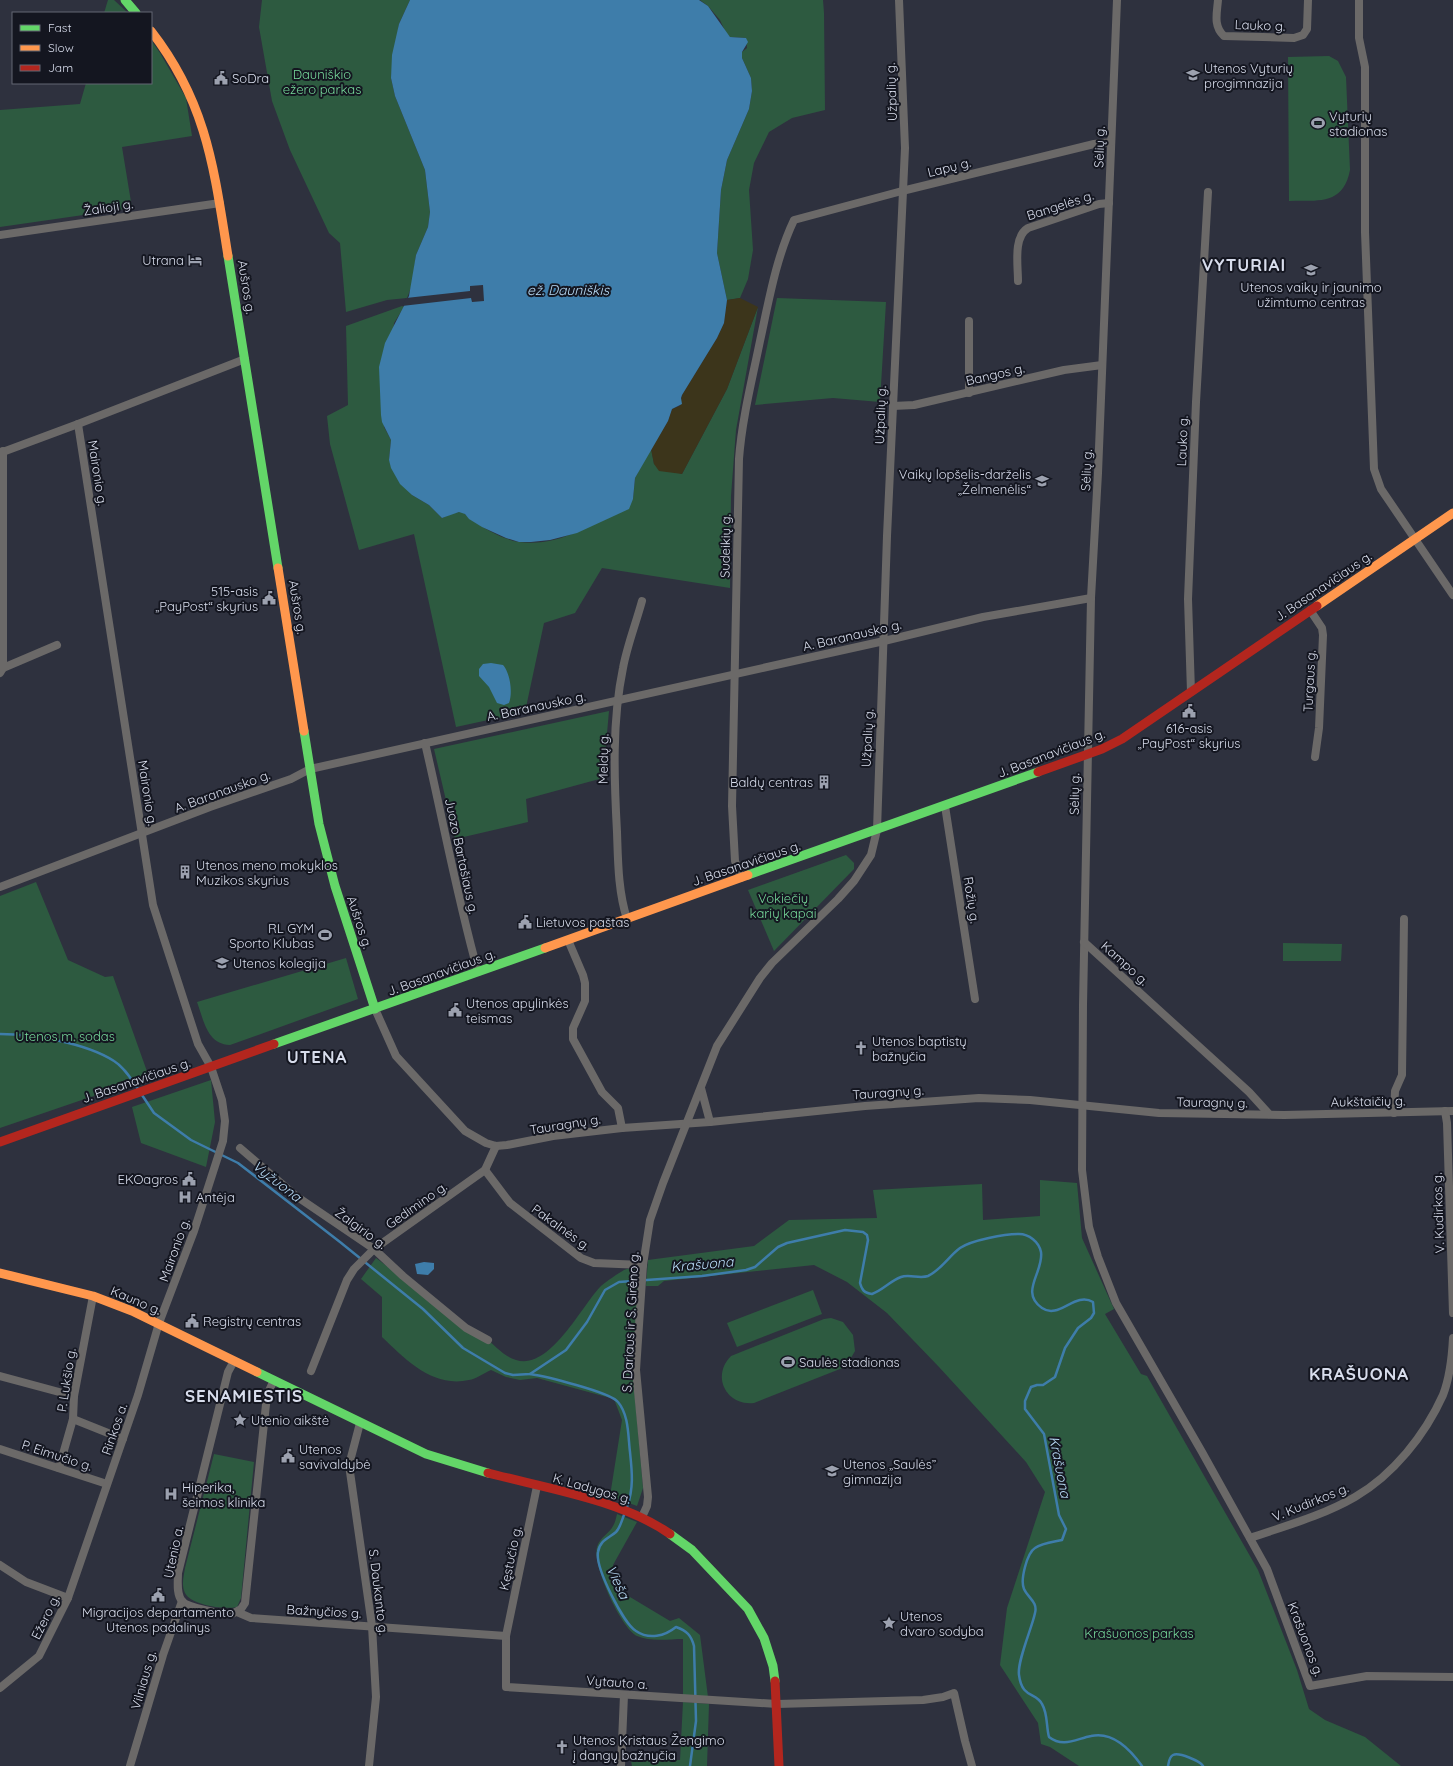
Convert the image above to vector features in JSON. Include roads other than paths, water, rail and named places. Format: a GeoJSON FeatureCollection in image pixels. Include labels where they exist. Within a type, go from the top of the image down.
{"type":"FeatureCollection","features":[{"type":"Feature","properties":{"kind":"main road"},"geometry":{"type":"LineString","coordinates":[[125,0],[135,12]]}},
{"type":"Feature","properties":{"kind":"main road","name":"Aušros g."},"geometry":{"type":"LineString","coordinates":[[152,32],[178,66],[188,85],[206,134],[220,203],[319,824],[335,886],[375,1009]]}},
{"type":"Feature","properties":{"kind":"main road","name":"J. Basanavičiaus g."},"geometry":{"type":"LineString","coordinates":[[0,1142],[1086,756],[1122,739],[1453,513]]}},
{"type":"Feature","properties":{"kind":"main road","name":"Kauno g."},"geometry":{"type":"LineString","coordinates":[[0,1273],[93,1296],[159,1323],[254,1370]]}},
{"type":"Feature","properties":{"kind":"main road","name":"K. Ladygos g."},"geometry":{"type":"LineString","coordinates":[[254,1370],[426,1454],[452,1463],[615,1506],[662,1528],[692,1550],[748,1609],[762,1633],[773,1666],[777,1704],[779,1766]]}},
{"type":"Feature","properties":{"kind":"street","name":"Užpalių g."},"geometry":{"type":"LineString","coordinates":[[877,830],[878,767],[902,191],[904,105],[899,0]]}},
{"type":"Feature","properties":{"kind":"street","name":"Sėlių g."},"geometry":{"type":"LineString","coordinates":[[1084,942],[1086,756],[1091,598],[1117,0]]}},
{"type":"Feature","properties":{"kind":"street","name":"Lauko g."},"geometry":{"type":"LineString","coordinates":[[1218,0],[1216,24],[1218,30],[1224,36],[1294,38],[1303,35],[1307,29],[1308,0]]}},
{"type":"Feature","properties":{"kind":"street"},"geometry":{"type":"LineString","coordinates":[[1359,0],[1359,38],[1365,67],[1365,232],[1374,469],[1380,490],[1453,595]]}},
{"type":"Feature","properties":{"kind":"street","name":"Lapų g."},"geometry":{"type":"LineString","coordinates":[[794,220],[902,191],[1094,144],[1111,142]]}},
{"type":"Feature","properties":{"kind":"street","name":"Lauko g."},"geometry":{"type":"LineString","coordinates":[[1191,692],[1188,599],[1196,402],[1208,192]]}},
{"type":"Feature","properties":{"kind":"street","name":"Žalioji g."},"geometry":{"type":"LineString","coordinates":[[0,235],[220,203]]}},
{"type":"Feature","properties":{"kind":"street","name":"Bangelės g."},"geometry":{"type":"LineString","coordinates":[[1018,281],[1019,240],[1023,231],[1099,204],[1109,203]]}},
{"type":"Feature","properties":{"kind":"street","name":"Sudeikių g."},"geometry":{"type":"LineString","coordinates":[[741,878],[735,861],[732,806],[732,734],[736,674],[737,497],[742,427],[772,285],[785,239],[794,220]]}},
{"type":"Feature","properties":{"kind":"street"},"geometry":{"type":"LineString","coordinates":[[969,321],[969,392]]}},
{"type":"Feature","properties":{"kind":"street","name":"Maironio g."},"geometry":{"type":"LineString","coordinates":[[159,1323],[194,1231],[216,1165],[223,1141],[226,1121],[222,1100],[211,1067],[198,1044],[156,916],[148,877],[143,833],[78,424],[245,359]]}},
{"type":"Feature","properties":{"kind":"street","name":"Bangos g."},"geometry":{"type":"LineString","coordinates":[[893,406],[914,405],[1064,370],[1102,364]]}},
{"type":"Feature","properties":{"kind":"street"},"geometry":{"type":"LineString","coordinates":[[57,645],[2,671],[2,452],[78,424]]}},
{"type":"Feature","properties":{"kind":"street","name":"A. Baranausko g."},"geometry":{"type":"LineString","coordinates":[[0,887],[291,779],[310,769],[884,641],[983,617],[1091,598]]}},
{"type":"Feature","properties":{"kind":"street","name":"Meldų g."},"geometry":{"type":"LineString","coordinates":[[627,919],[624,909],[618,862],[614,790],[618,700],[623,668],[642,601]]}},
{"type":"Feature","properties":{"kind":"street","name":"Turgaus g."},"geometry":{"type":"LineString","coordinates":[[1310,610],[1322,628],[1323,635],[1319,728],[1315,758]]}},
{"type":"Feature","properties":{"kind":"street","name":"Juozo Bartašiaus g."},"geometry":{"type":"LineString","coordinates":[[425,743],[463,916],[478,972]]}},
{"type":"Feature","properties":{"kind":"street","name":"Rožių g."},"geometry":{"type":"LineString","coordinates":[[945,806],[975,999]]}},
{"type":"Feature","properties":{"kind":"street","name":"S. Dariaus ir S. Girėno g."},"geometry":{"type":"LineString","coordinates":[[638,1516],[647,1506],[648,1497],[637,1392],[641,1287],[650,1220],[663,1182],[717,1046],[760,978],[772,963],[838,899],[854,881],[871,854],[877,830]]}},
{"type":"Feature","properties":{"kind":"street"},"geometry":{"type":"LineString","coordinates":[[1394,1113],[1396,1091],[1402,1075],[1404,919]]}},
{"type":"Feature","properties":{"kind":"street"},"geometry":{"type":"LineString","coordinates":[[568,940],[585,983],[585,1001],[573,1028],[573,1039],[602,1092],[618,1108],[622,1128]]}},
{"type":"Feature","properties":{"kind":"street","name":"Kampo g."},"geometry":{"type":"LineString","coordinates":[[1084,942],[1082,1170],[1085,1206],[1093,1241],[1116,1304],[1250,1538]]}},
{"type":"Feature","properties":{"kind":"street","name":"Kampo g."},"geometry":{"type":"LineString","coordinates":[[1084,942],[1250,1092],[1269,1114]]}},
{"type":"Feature","properties":{"kind":"street","name":"Aušros g."},"geometry":{"type":"LineString","coordinates":[[375,1009],[388,1041],[400,1062],[465,1131],[474,1137],[496,1146]]}},
{"type":"Feature","properties":{"kind":"street"},"geometry":{"type":"LineString","coordinates":[[701,1088],[710,1122]]}},
{"type":"Feature","properties":{"kind":"street","name":"Tauragnų g."},"geometry":{"type":"LineString","coordinates":[[496,1146],[507,1146],[553,1136],[622,1128],[710,1122],[826,1109],[961,1099],[1023,1100],[1159,1113],[1284,1114]]}},
{"type":"Feature","properties":{"kind":"street","name":"Aukštaičių g."},"geometry":{"type":"LineString","coordinates":[[1284,1114],[1449,1111]]}},
{"type":"Feature","properties":{"kind":"street","name":"V. Kudirkos g."},"geometry":{"type":"LineString","coordinates":[[1449,1111],[1447,1130],[1453,1313]]}},
{"type":"Feature","properties":{"kind":"street","name":"Gedimino g."},"geometry":{"type":"LineString","coordinates":[[311,1371],[347,1280],[354,1269],[372,1250],[485,1170],[496,1146]]}},
{"type":"Feature","properties":{"kind":"street","name":"Žalgirio g."},"geometry":{"type":"LineString","coordinates":[[240,1148],[296,1196],[372,1250],[466,1328],[488,1340]]}},
{"type":"Feature","properties":{"kind":"street","name":"Pakalnės g."},"geometry":{"type":"LineString","coordinates":[[485,1170],[510,1204],[581,1258],[594,1263],[643,1269]]}},
{"type":"Feature","properties":{"kind":"street","name":"P. Lukšio g."},"geometry":{"type":"LineString","coordinates":[[59,1468],[72,1419],[74,1396],[93,1296]]}},
{"type":"Feature","properties":{"kind":"street","name":"Rinkos a."},"geometry":{"type":"LineString","coordinates":[[88,1540],[123,1439],[159,1323]]}},
{"type":"Feature","properties":{"kind":"street","name":"V. Kudirkos g."},"geometry":{"type":"LineString","coordinates":[[1250,1538],[1298,1522],[1355,1498],[1379,1480],[1399,1462],[1422,1431],[1443,1394],[1449,1372],[1453,1338]]}},
{"type":"Feature","properties":{"kind":"street","name":"Utenio a."},"geometry":{"type":"LineString","coordinates":[[182,1601],[178,1587],[180,1566],[228,1372],[234,1361]]}},
{"type":"Feature","properties":{"kind":"street"},"geometry":{"type":"LineString","coordinates":[[0,1376],[74,1396]]}},
{"type":"Feature","properties":{"kind":"street"},"geometry":{"type":"LineString","coordinates":[[182,1601],[188,1605],[223,1614],[232,1614],[237,1612],[244,1603],[246,1596],[267,1395],[274,1380]]}},
{"type":"Feature","properties":{"kind":"street"},"geometry":{"type":"LineString","coordinates":[[72,1419],[123,1439]]}},
{"type":"Feature","properties":{"kind":"street","name":"S. Daukanto g."},"geometry":{"type":"LineString","coordinates":[[360,1423],[349,1465],[372,1626],[376,1697],[369,1766]]}},
{"type":"Feature","properties":{"kind":"street","name":"P. Eimučio g."},"geometry":{"type":"LineString","coordinates":[[0,1449],[107,1484]]}},
{"type":"Feature","properties":{"kind":"street","name":"Kęstučio g."},"geometry":{"type":"LineString","coordinates":[[506,1636],[537,1486]]}},
{"type":"Feature","properties":{"kind":"street","name":"Krašuonos g."},"geometry":{"type":"LineString","coordinates":[[1250,1538],[1267,1569],[1310,1686],[1367,1676],[1453,1677]]}},
{"type":"Feature","properties":{"kind":"street","name":"Ežero g."},"geometry":{"type":"LineString","coordinates":[[0,1688],[39,1656],[68,1598],[88,1540]]}},
{"type":"Feature","properties":{"kind":"street"},"geometry":{"type":"LineString","coordinates":[[0,1565],[26,1582],[68,1598]]}},
{"type":"Feature","properties":{"kind":"street","name":"Vilniaus g."},"geometry":{"type":"LineString","coordinates":[[130,1766],[163,1655],[182,1601]]}},
{"type":"Feature","properties":{"kind":"street","name":"Bažnyčios g."},"geometry":{"type":"LineString","coordinates":[[237,1612],[251,1618],[506,1636]]}},
{"type":"Feature","properties":{"kind":"street","name":"Vytauto a."},"geometry":{"type":"LineString","coordinates":[[506,1636],[506,1687],[777,1704],[923,1700],[943,1697],[954,1693],[964,1741],[972,1766]]}},
{"type":"Feature","properties":{"kind":"street"},"geometry":{"type":"LineString","coordinates":[[621,1766],[624,1695]]}},
{"type":"Feature","properties":{"kind":"water","name":"ež. Dauniškis"},"geometry":{"type":"Polygon","coordinates":[[[410,0],[699,0],[708,6],[730,37],[746,38],[748,42],[742,52],[742,58],[751,78],[752,91],[749,109],[727,160],[721,190],[717,253],[727,300],[724,323],[717,338],[682,395],[682,404],[672,409],[668,421],[635,478],[633,499],[629,509],[577,533],[550,540],[519,542],[482,527],[469,519],[465,514],[459,512],[442,518],[429,505],[412,495],[400,484],[391,468],[389,460],[391,440],[382,422],[381,415],[379,367],[385,343],[409,296],[416,255],[428,227],[430,212],[425,170],[395,96],[391,78],[392,55],[399,24],[410,0]]]}},
{"type":"Feature","properties":{"kind":"water"},"geometry":{"type":"Polygon","coordinates":[[[491,663],[503,665],[509,678],[511,694],[509,703],[504,705],[497,703],[489,687],[479,676],[479,669],[483,664],[491,663]]]}},
{"type":"Feature","properties":{"kind":"water"},"geometry":{"type":"Polygon","coordinates":[[[424,1262],[434,1263],[434,1269],[428,1275],[417,1274],[415,1264],[424,1262]]]}},
{"type":"Feature","properties":{"kind":"waterway","name":"Vyžuona"},"geometry":{"type":"LineString","coordinates":[[0,1034],[13,1034],[43,1038],[89,1049],[121,1066],[138,1089]]}},
{"type":"Feature","properties":{"kind":"waterway","name":"Krašuona"},"geometry":{"type":"LineString","coordinates":[[142,1095],[154,1113],[191,1140],[238,1163],[340,1242],[423,1309],[463,1348],[505,1373],[513,1375],[530,1374],[566,1350],[587,1322],[605,1290],[619,1282],[702,1276],[746,1270],[755,1267],[778,1247],[787,1243],[845,1230],[863,1232],[867,1235],[868,1240],[860,1283],[864,1291],[872,1294],[901,1277],[928,1276],[937,1270],[960,1248],[972,1242],[1013,1234],[1023,1234],[1033,1239],[1040,1248],[1041,1252],[1041,1259],[1032,1289],[1035,1302],[1048,1311],[1055,1311],[1073,1302],[1086,1300],[1093,1302],[1094,1313],[1091,1318],[1078,1328],[1065,1348],[1055,1377],[1043,1385],[1031,1387],[1025,1401],[1025,1409],[1044,1434],[1059,1515],[1066,1529],[1062,1540],[1044,1544],[1035,1548],[1029,1555],[1025,1567],[1023,1580],[1024,1589],[1034,1603],[1036,1609],[1020,1662],[1019,1675],[1023,1688],[1026,1692],[1039,1700],[1044,1708],[1049,1737],[1059,1742],[1070,1742],[1091,1736],[1107,1736],[1120,1743],[1132,1753],[1142,1766]]}},
{"type":"Feature","properties":{"kind":"waterway","name":"Vieša"},"geometry":{"type":"LineString","coordinates":[[530,1374],[590,1389],[612,1398],[622,1407],[628,1433],[632,1480],[631,1493],[627,1507]]}},
{"type":"Feature","properties":{"kind":"waterway","name":"Vieša"},"geometry":{"type":"LineString","coordinates":[[624,1515],[616,1532],[605,1540],[599,1548],[598,1559],[605,1581],[617,1606],[636,1631],[641,1634],[657,1636],[667,1633],[676,1627],[686,1632],[691,1639],[694,1646],[696,1721],[690,1766]]}},
{"type":"Feature","properties":{"kind":"waterway","name":"Krašuona"},"geometry":{"type":"LineString","coordinates":[[1168,1766],[1169,1760],[1176,1754],[1189,1758],[1203,1766]]}},
{"type":"Feature","properties":{"kind":"place","name":"Utenos Vyturių progimnazija"},"geometry":{"type":"Point","coordinates":[1193,75]}},
{"type":"Feature","properties":{"kind":"place","name":"SoDra"},"geometry":{"type":"Point","coordinates":[221,78]}},
{"type":"Feature","properties":{"kind":"place","name":"Vyturių stadionas"},"geometry":{"type":"Point","coordinates":[1318,123]}},
{"type":"Feature","properties":{"kind":"place","name":"Utrana"},"geometry":{"type":"Point","coordinates":[195,260]}},
{"type":"Feature","properties":{"kind":"place","name":"Utenos vaikų ir jaunimo užimtumo centras"},"geometry":{"type":"Point","coordinates":[1311,270]}},
{"type":"Feature","properties":{"kind":"place","name":"Vaikų lopšelis-darželis „Želmenėlis“"},"geometry":{"type":"Point","coordinates":[1042,481]}},
{"type":"Feature","properties":{"kind":"place","name":"515-asis „PayPost“ skyrius"},"geometry":{"type":"Point","coordinates":[269,598]}},
{"type":"Feature","properties":{"kind":"place","name":"616-asis „PayPost“ skyrius"},"geometry":{"type":"Point","coordinates":[1189,711]}},
{"type":"Feature","properties":{"kind":"place","name":"Baldų centras"},"geometry":{"type":"Point","coordinates":[824,782]}},
{"type":"Feature","properties":{"kind":"place","name":"Utenos meno mokyklos Muzikos skyrius"},"geometry":{"type":"Point","coordinates":[185,872]}},
{"type":"Feature","properties":{"kind":"place","name":"Lietuvos paštas"},"geometry":{"type":"Point","coordinates":[525,922]}},
{"type":"Feature","properties":{"kind":"place","name":"RL GYM Sporto Klubas"},"geometry":{"type":"Point","coordinates":[325,935]}},
{"type":"Feature","properties":{"kind":"place","name":"Utenos kolegija"},"geometry":{"type":"Point","coordinates":[222,963]}},
{"type":"Feature","properties":{"kind":"place","name":"Utenos apylinkės teismas"},"geometry":{"type":"Point","coordinates":[455,1010]}},
{"type":"Feature","properties":{"kind":"place","name":"Utenos baptistų bažnyčia"},"geometry":{"type":"Point","coordinates":[861,1048]}},
{"type":"Feature","properties":{"kind":"place","name":"EKOagros"},"geometry":{"type":"Point","coordinates":[189,1179]}},
{"type":"Feature","properties":{"kind":"place","name":"Antėja"},"geometry":{"type":"Point","coordinates":[185,1197]}},
{"type":"Feature","properties":{"kind":"place","name":"Registrų centras"},"geometry":{"type":"Point","coordinates":[192,1321]}},
{"type":"Feature","properties":{"kind":"place","name":"Saulės stadionas"},"geometry":{"type":"Point","coordinates":[788,1362]}},
{"type":"Feature","properties":{"kind":"place","name":"Utenio aikštė"},"geometry":{"type":"Point","coordinates":[240,1420]}},
{"type":"Feature","properties":{"kind":"place","name":"Utenos savivaldybė"},"geometry":{"type":"Point","coordinates":[288,1456]}},
{"type":"Feature","properties":{"kind":"place","name":"Utenos „Saulės” gimnazija"},"geometry":{"type":"Point","coordinates":[832,1471]}},
{"type":"Feature","properties":{"kind":"place","name":"Hiperika, šeimos klinika"},"geometry":{"type":"Point","coordinates":[171,1494]}},
{"type":"Feature","properties":{"kind":"place","name":"Migracijos departamento Utenos padalinys"},"geometry":{"type":"Point","coordinates":[158,1595]}},
{"type":"Feature","properties":{"kind":"place","name":"Utenos dvaro sodyba"},"geometry":{"type":"Point","coordinates":[889,1623]}},
{"type":"Feature","properties":{"kind":"place","name":"Utenos Kristaus Žengimo į dangų bažnyčia"},"geometry":{"type":"Point","coordinates":[562,1747]}},
{"type":"Feature","properties":{"kind":"district","name":"VYTURIAI"},"geometry":{"type":"Point","coordinates":[1244,265]}},
{"type":"Feature","properties":{"kind":"district","name":"UTENA"},"geometry":{"type":"Point","coordinates":[317,1057]}},
{"type":"Feature","properties":{"kind":"district","name":"KRAŠUONA"},"geometry":{"type":"Point","coordinates":[1359,1374]}},
{"type":"Feature","properties":{"kind":"district","name":"SENAMIESTIS"},"geometry":{"type":"Point","coordinates":[244,1396]}},
{"type":"Feature","properties":{"kind":"park label","name":"Dauniškio ežero parkas"},"geometry":{"type":"Point","coordinates":[322,82]}},
{"type":"Feature","properties":{"kind":"park label","name":"Vokiečių karių kapai"},"geometry":{"type":"Point","coordinates":[783,906]}},
{"type":"Feature","properties":{"kind":"park label","name":"Utenos m. sodas"},"geometry":{"type":"Point","coordinates":[65,1036]}},
{"type":"Feature","properties":{"kind":"park label","name":"Krašuonos parkas"},"geometry":{"type":"Point","coordinates":[1139,1633]}}]}
